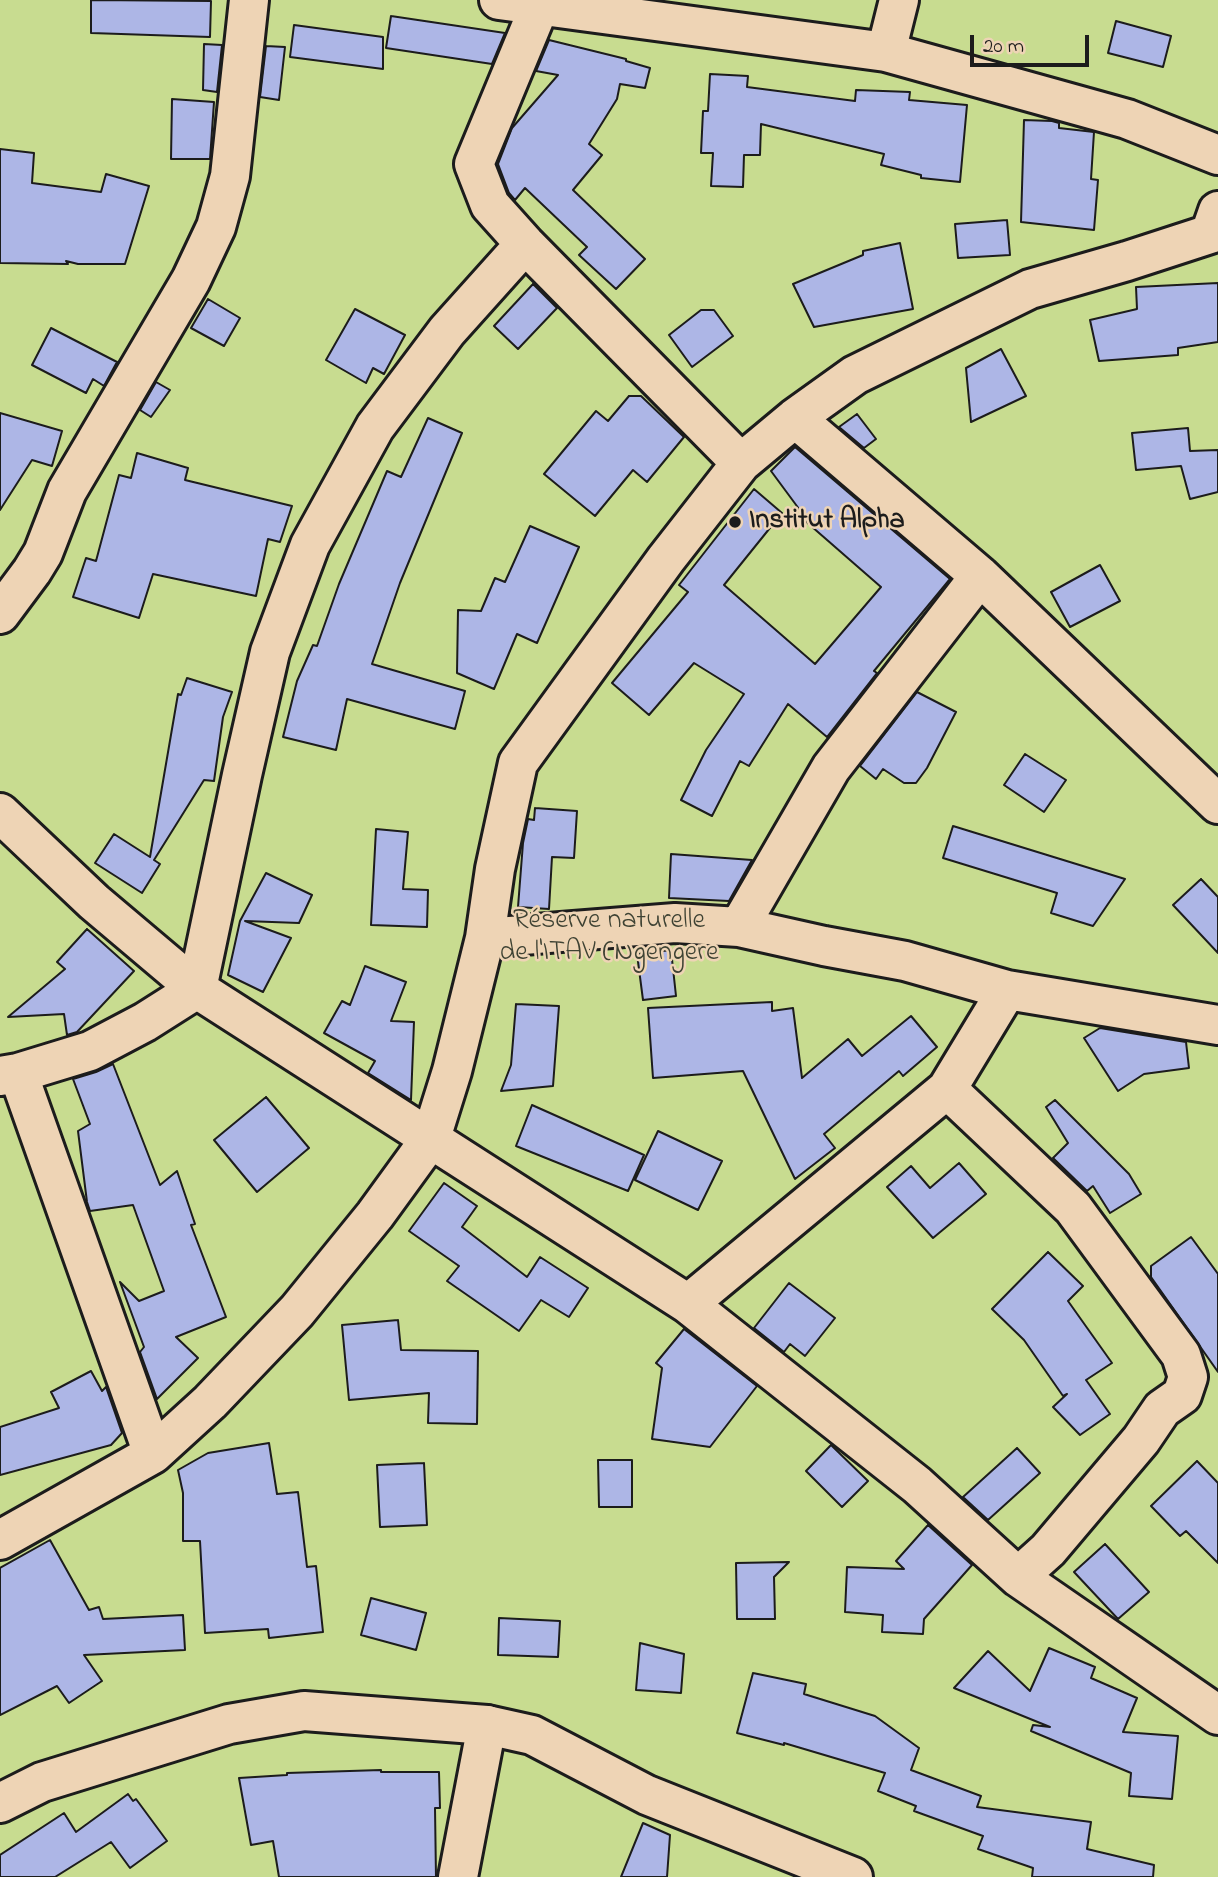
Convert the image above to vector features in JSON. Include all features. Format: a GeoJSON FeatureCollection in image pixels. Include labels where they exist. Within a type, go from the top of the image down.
{"type":"FeatureCollection","features":[{"type":"Feature","properties":{"kind":"street"},"geometry":{"type":"LineString","coordinates":[[0,614],[43,552],[67,491],[191,280],[216,227],[230,176],[249,0]]}},
{"type":"Feature","properties":{"kind":"street"},"geometry":{"type":"LineString","coordinates":[[499,0],[886,52],[1128,119],[1218,155]]}},
{"type":"Feature","properties":{"kind":"street"},"geometry":{"type":"LineString","coordinates":[[886,52],[899,0]]}},
{"type":"Feature","properties":{"kind":"street"},"geometry":{"type":"LineString","coordinates":[[540,5],[474,164],[490,205],[525,244],[741,463]]}},
{"type":"Feature","properties":{"kind":"street"},"geometry":{"type":"LineString","coordinates":[[0,1540],[153,1454],[210,1402],[296,1311],[375,1215],[431,1138],[452,1071],[485,938],[495,869],[518,763],[666,559],[741,463],[795,418],[855,375],[1030,289],[1210,234],[1218,211]]}},
{"type":"Feature","properties":{"kind":"street"},"geometry":{"type":"LineString","coordinates":[[153,1454],[9,1075],[90,1051],[145,1022],[197,989],[270,652],[310,545],[375,427],[447,331],[525,244]]}},
{"type":"Feature","properties":{"kind":"street"},"geometry":{"type":"LineString","coordinates":[[795,418],[980,576],[1218,804]]}},
{"type":"Feature","properties":{"kind":"street"},"geometry":{"type":"LineString","coordinates":[[739,927],[831,768],[980,576]]}},
{"type":"Feature","properties":{"kind":"street"},"geometry":{"type":"LineString","coordinates":[[0,813],[94,902],[197,989],[688,1304],[917,1485],[1018,1577],[1218,1715]]}},
{"type":"Feature","properties":{"kind":"street"},"geometry":{"type":"LineString","coordinates":[[485,938],[675,923],[739,927],[905,961],[1007,990],[1218,1025]]}},
{"type":"Feature","properties":{"kind":"street"},"geometry":{"type":"LineString","coordinates":[[688,1304],[947,1089],[1007,990]]}},
{"type":"Feature","properties":{"kind":"street"},"geometry":{"type":"LineString","coordinates":[[947,1089],[1073,1208],[1181,1355],[1188,1377],[1182,1395],[1162,1409],[1141,1440],[1048,1550],[1018,1577]]}},
{"type":"Feature","properties":{"kind":"street"},"geometry":{"type":"LineString","coordinates":[[0,1803],[42,1782],[229,1724],[304,1711],[486,1725],[531,1735],[647,1795],[853,1877]]}},
{"type":"Feature","properties":{"kind":"street"},"geometry":{"type":"LineString","coordinates":[[458,1877],[486,1725]]}},
{"type":"Feature","properties":{"kind":"green space","name":"Réserve naturelle de l'ITAV (Ngengere"},"geometry":{"type":"Polygon","coordinates":[[[0,0],[1218,0],[1218,1877],[0,1877],[0,0]]]}},
{"type":"Feature","properties":{"kind":"building"},"geometry":{"type":"Polygon","coordinates":[[[91,0],[211,1],[210,37],[91,33],[91,0]]]}},
{"type":"Feature","properties":{"kind":"building"},"geometry":{"type":"Polygon","coordinates":[[[391,16],[505,33],[492,64],[386,48],[391,16]]]}},
{"type":"Feature","properties":{"kind":"building"},"geometry":{"type":"Polygon","coordinates":[[[1116,21],[1171,36],[1163,67],[1108,53],[1116,21]]]}},
{"type":"Feature","properties":{"kind":"building"},"geometry":{"type":"Polygon","coordinates":[[[294,25],[383,37],[383,69],[290,57],[294,25]]]}},
{"type":"Feature","properties":{"kind":"building"},"geometry":{"type":"Polygon","coordinates":[[[549,40],[626,59],[650,68],[645,88],[620,84],[617,99],[589,144],[602,155],[573,190],[645,259],[616,289],[579,255],[587,247],[525,188],[515,200],[509,193],[498,164],[512,128],[558,75],[536,71],[549,40]]]}},
{"type":"Feature","properties":{"kind":"building"},"geometry":{"type":"Polygon","coordinates":[[[204,44],[222,45],[217,92],[203,90],[204,44]]]}},
{"type":"Feature","properties":{"kind":"building"},"geometry":{"type":"Polygon","coordinates":[[[266,46],[285,47],[279,100],[260,97],[266,46]]]}},
{"type":"Feature","properties":{"kind":"building"},"geometry":{"type":"Polygon","coordinates":[[[710,74],[748,76],[747,87],[855,101],[856,90],[910,92],[909,100],[967,105],[960,182],[921,178],[921,175],[881,165],[884,154],[761,124],[760,155],[744,155],[743,187],[711,186],[713,153],[701,153],[703,111],[708,111],[710,74]]]}},
{"type":"Feature","properties":{"kind":"building"},"geometry":{"type":"Polygon","coordinates":[[[172,99],[214,102],[210,159],[171,159],[172,99]]]}},
{"type":"Feature","properties":{"kind":"building"},"geometry":{"type":"Polygon","coordinates":[[[1024,120],[1052,121],[1059,123],[1059,128],[1094,132],[1091,179],[1098,180],[1094,230],[1021,222],[1024,120]]]}},
{"type":"Feature","properties":{"kind":"building"},"geometry":{"type":"Polygon","coordinates":[[[0,149],[34,153],[32,183],[101,192],[106,174],[149,186],[125,264],[78,264],[66,261],[68,264],[0,263],[0,149]]]}},
{"type":"Feature","properties":{"kind":"building"},"geometry":{"type":"Polygon","coordinates":[[[1007,220],[1010,255],[958,258],[955,224],[1007,220]]]}},
{"type":"Feature","properties":{"kind":"building"},"geometry":{"type":"Polygon","coordinates":[[[900,243],[913,309],[814,327],[793,284],[863,255],[863,251],[900,243]]]}},
{"type":"Feature","properties":{"kind":"building"},"geometry":{"type":"Polygon","coordinates":[[[1218,283],[1218,342],[1178,348],[1178,355],[1099,361],[1090,320],[1137,309],[1136,287],[1218,283]]]}},
{"type":"Feature","properties":{"kind":"building"},"geometry":{"type":"Polygon","coordinates":[[[533,284],[557,308],[518,349],[494,326],[533,284]]]}},
{"type":"Feature","properties":{"kind":"building"},"geometry":{"type":"Polygon","coordinates":[[[208,299],[240,318],[224,346],[191,328],[208,299]]]}},
{"type":"Feature","properties":{"kind":"building"},"geometry":{"type":"Polygon","coordinates":[[[355,309],[405,335],[384,374],[373,368],[366,383],[326,360],[355,309]]]}},
{"type":"Feature","properties":{"kind":"building"},"geometry":{"type":"Polygon","coordinates":[[[701,310],[714,310],[733,336],[692,367],[669,335],[701,310]]]}},
{"type":"Feature","properties":{"kind":"building"},"geometry":{"type":"Polygon","coordinates":[[[51,328],[117,362],[104,386],[93,379],[86,393],[32,365],[51,328]]]}},
{"type":"Feature","properties":{"kind":"building"},"geometry":{"type":"Polygon","coordinates":[[[1001,349],[1026,396],[971,422],[966,368],[1001,349]]]}},
{"type":"Feature","properties":{"kind":"building"},"geometry":{"type":"Polygon","coordinates":[[[156,382],[170,390],[151,417],[140,410],[156,382]]]}},
{"type":"Feature","properties":{"kind":"building"},"geometry":{"type":"Polygon","coordinates":[[[629,396],[641,396],[684,437],[647,482],[633,470],[595,516],[544,474],[596,411],[608,421],[629,396]]]}},
{"type":"Feature","properties":{"kind":"building"},"geometry":{"type":"Polygon","coordinates":[[[0,413],[62,431],[52,466],[32,460],[0,510],[0,413]]]}},
{"type":"Feature","properties":{"kind":"building"},"geometry":{"type":"Polygon","coordinates":[[[857,414],[876,439],[864,448],[839,427],[857,414]]]}},
{"type":"Feature","properties":{"kind":"building"},"geometry":{"type":"Polygon","coordinates":[[[428,418],[462,433],[400,583],[372,664],[465,691],[455,729],[347,699],[336,750],[283,737],[297,681],[313,645],[317,646],[339,584],[387,471],[401,477],[428,418]]]}},
{"type":"Feature","properties":{"kind":"building"},"geometry":{"type":"Polygon","coordinates":[[[1188,428],[1190,451],[1218,450],[1218,492],[1190,499],[1181,466],[1136,470],[1132,433],[1188,428]]]}},
{"type":"Feature","properties":{"kind":"building"},"geometry":{"type":"Polygon","coordinates":[[[795,447],[950,579],[874,671],[877,673],[827,737],[788,704],[749,766],[740,761],[712,816],[681,800],[706,750],[744,694],[694,663],[649,715],[612,683],[688,592],[679,585],[754,489],[782,513],[724,585],[815,664],[881,587],[803,519],[805,517],[771,471],[795,447]]]}},
{"type":"Feature","properties":{"kind":"building"},"geometry":{"type":"Polygon","coordinates":[[[137,453],[188,468],[185,480],[292,506],[280,542],[268,539],[256,596],[153,574],[139,618],[73,597],[86,558],[96,561],[119,475],[131,478],[137,453]]]}},
{"type":"Feature","properties":{"kind":"building"},"geometry":{"type":"Polygon","coordinates":[[[530,526],[579,547],[537,643],[517,634],[494,689],[457,673],[458,610],[481,611],[495,578],[505,582],[530,526]]]}},
{"type":"Feature","properties":{"kind":"building"},"geometry":{"type":"Polygon","coordinates":[[[1100,565],[1120,601],[1070,627],[1051,592],[1100,565]]]}},
{"type":"Feature","properties":{"kind":"building"},"geometry":{"type":"Polygon","coordinates":[[[187,678],[232,692],[223,717],[214,781],[204,780],[154,860],[160,864],[142,893],[95,863],[114,834],[150,857],[178,694],[181,695],[187,678]]]}},
{"type":"Feature","properties":{"kind":"building"},"geometry":{"type":"Polygon","coordinates":[[[917,692],[956,712],[927,768],[916,783],[904,783],[883,769],[876,779],[860,766],[917,692]]]}},
{"type":"Feature","properties":{"kind":"building"},"geometry":{"type":"Polygon","coordinates":[[[1025,754],[1066,780],[1044,812],[1004,785],[1025,754]]]}},
{"type":"Feature","properties":{"kind":"building"},"geometry":{"type":"Polygon","coordinates":[[[535,808],[577,811],[574,858],[552,857],[549,909],[518,907],[523,843],[528,819],[534,820],[535,808]]]}},
{"type":"Feature","properties":{"kind":"building"},"geometry":{"type":"Polygon","coordinates":[[[953,826],[1125,879],[1093,926],[1051,913],[1057,893],[943,858],[953,826]]]}},
{"type":"Feature","properties":{"kind":"building"},"geometry":{"type":"Polygon","coordinates":[[[376,829],[408,832],[403,889],[428,890],[427,927],[371,925],[376,829]]]}},
{"type":"Feature","properties":{"kind":"building"},"geometry":{"type":"Polygon","coordinates":[[[671,854],[752,860],[729,901],[669,898],[671,854]]]}},
{"type":"Feature","properties":{"kind":"building"},"geometry":{"type":"Polygon","coordinates":[[[266,873],[312,895],[299,923],[245,921],[291,938],[263,992],[228,975],[240,921],[266,873]]]}},
{"type":"Feature","properties":{"kind":"building"},"geometry":{"type":"Polygon","coordinates":[[[1201,879],[1218,897],[1218,953],[1173,905],[1201,879]]]}},
{"type":"Feature","properties":{"kind":"building"},"geometry":{"type":"Polygon","coordinates":[[[87,929],[134,971],[77,1032],[67,1035],[64,1014],[8,1017],[65,969],[57,962],[87,929]]]}},
{"type":"Feature","properties":{"kind":"building"},"geometry":{"type":"Polygon","coordinates":[[[671,950],[676,996],[643,1000],[637,954],[671,950]]]}},
{"type":"Feature","properties":{"kind":"building"},"geometry":{"type":"Polygon","coordinates":[[[365,966],[406,982],[391,1021],[414,1022],[411,1100],[368,1073],[375,1061],[324,1033],[342,1001],[350,1005],[365,966]]]}},
{"type":"Feature","properties":{"kind":"building"},"geometry":{"type":"Polygon","coordinates":[[[772,1002],[772,1011],[793,1008],[802,1078],[848,1039],[862,1056],[911,1016],[937,1047],[903,1076],[899,1071],[824,1134],[835,1148],[795,1179],[743,1071],[653,1078],[648,1008],[772,1002]]]}},
{"type":"Feature","properties":{"kind":"building"},"geometry":{"type":"Polygon","coordinates":[[[516,1004],[559,1006],[553,1086],[501,1091],[511,1065],[516,1004]]]}},
{"type":"Feature","properties":{"kind":"building"},"geometry":{"type":"Polygon","coordinates":[[[1100,1028],[1186,1042],[1189,1068],[1144,1074],[1118,1091],[1084,1038],[1100,1028]]]}},
{"type":"Feature","properties":{"kind":"building"},"geometry":{"type":"Polygon","coordinates":[[[113,1064],[160,1185],[177,1171],[195,1224],[191,1225],[226,1317],[176,1337],[198,1358],[157,1399],[140,1352],[144,1347],[120,1282],[139,1301],[164,1291],[133,1205],[90,1211],[87,1202],[78,1131],[90,1124],[73,1079],[113,1064]]]}},
{"type":"Feature","properties":{"kind":"building"},"geometry":{"type":"Polygon","coordinates":[[[266,1097],[309,1148],[257,1192],[214,1140],[266,1097]]]}},
{"type":"Feature","properties":{"kind":"building"},"geometry":{"type":"Polygon","coordinates":[[[1055,1100],[1129,1174],[1141,1194],[1110,1213],[1093,1186],[1087,1191],[1053,1158],[1068,1143],[1046,1107],[1055,1100]]]}},
{"type":"Feature","properties":{"kind":"building"},"geometry":{"type":"Polygon","coordinates":[[[532,1105],[644,1155],[628,1191],[516,1146],[532,1105]]]}},
{"type":"Feature","properties":{"kind":"building"},"geometry":{"type":"Polygon","coordinates":[[[658,1131],[722,1161],[698,1210],[635,1180],[658,1131]]]}},
{"type":"Feature","properties":{"kind":"building"},"geometry":{"type":"Polygon","coordinates":[[[959,1163],[986,1194],[933,1238],[887,1187],[911,1166],[930,1188],[959,1163]]]}},
{"type":"Feature","properties":{"kind":"building"},"geometry":{"type":"Polygon","coordinates":[[[444,1183],[477,1206],[462,1227],[527,1277],[540,1257],[588,1288],[569,1317],[541,1300],[519,1331],[447,1281],[459,1266],[409,1231],[444,1183]]]}},
{"type":"Feature","properties":{"kind":"building"},"geometry":{"type":"Polygon","coordinates":[[[1191,1237],[1218,1274],[1218,1372],[1151,1277],[1151,1266],[1191,1237]]]}},
{"type":"Feature","properties":{"kind":"building"},"geometry":{"type":"Polygon","coordinates":[[[1048,1252],[1083,1286],[1068,1301],[1112,1363],[1086,1380],[1110,1414],[1080,1435],[1053,1407],[1067,1394],[1063,1396],[1024,1340],[992,1309],[1048,1252]]]}},
{"type":"Feature","properties":{"kind":"building"},"geometry":{"type":"Polygon","coordinates":[[[789,1283],[835,1318],[805,1356],[790,1344],[784,1352],[754,1328],[789,1283]]]}},
{"type":"Feature","properties":{"kind":"building"},"geometry":{"type":"Polygon","coordinates":[[[398,1320],[401,1350],[478,1351],[477,1424],[428,1423],[429,1393],[349,1400],[342,1325],[398,1320]]]}},
{"type":"Feature","properties":{"kind":"building"},"geometry":{"type":"Polygon","coordinates":[[[684,1329],[757,1386],[710,1447],[652,1439],[662,1368],[656,1363],[684,1329]]]}},
{"type":"Feature","properties":{"kind":"building"},"geometry":{"type":"Polygon","coordinates":[[[91,1371],[102,1391],[106,1387],[122,1433],[111,1445],[0,1475],[0,1427],[59,1408],[51,1392],[91,1371]]]}},
{"type":"Feature","properties":{"kind":"building"},"geometry":{"type":"Polygon","coordinates":[[[269,1443],[277,1494],[298,1492],[307,1567],[316,1566],[323,1632],[269,1638],[268,1629],[205,1633],[200,1541],[183,1541],[183,1493],[178,1470],[208,1453],[269,1443]]]}},
{"type":"Feature","properties":{"kind":"building"},"geometry":{"type":"Polygon","coordinates":[[[831,1445],[868,1481],[842,1507],[806,1471],[831,1445]]]}},
{"type":"Feature","properties":{"kind":"building"},"geometry":{"type":"Polygon","coordinates":[[[1017,1448],[1040,1473],[988,1520],[963,1497],[1017,1448]]]}},
{"type":"Feature","properties":{"kind":"building"},"geometry":{"type":"Polygon","coordinates":[[[598,1460],[632,1460],[632,1507],[599,1507],[598,1460]]]}},
{"type":"Feature","properties":{"kind":"building"},"geometry":{"type":"Polygon","coordinates":[[[1197,1461],[1218,1483],[1218,1563],[1186,1531],[1180,1536],[1151,1506],[1197,1461]]]}},
{"type":"Feature","properties":{"kind":"building"},"geometry":{"type":"Polygon","coordinates":[[[424,1463],[427,1525],[380,1527],[377,1465],[424,1463]]]}},
{"type":"Feature","properties":{"kind":"building"},"geometry":{"type":"Polygon","coordinates":[[[928,1525],[972,1565],[924,1619],[923,1634],[882,1632],[883,1615],[845,1612],[847,1567],[904,1569],[896,1561],[928,1525]]]}},
{"type":"Feature","properties":{"kind":"building"},"geometry":{"type":"Polygon","coordinates":[[[50,1540],[89,1610],[99,1607],[103,1619],[183,1615],[185,1650],[84,1655],[102,1681],[69,1703],[57,1686],[0,1715],[0,1568],[50,1540]]]}},
{"type":"Feature","properties":{"kind":"building"},"geometry":{"type":"Polygon","coordinates":[[[1105,1544],[1149,1592],[1118,1619],[1074,1572],[1105,1544]]]}},
{"type":"Feature","properties":{"kind":"building"},"geometry":{"type":"Polygon","coordinates":[[[789,1562],[774,1577],[775,1619],[737,1619],[736,1563],[789,1562]]]}},
{"type":"Feature","properties":{"kind":"building"},"geometry":{"type":"Polygon","coordinates":[[[371,1598],[426,1613],[416,1650],[361,1635],[371,1598]]]}},
{"type":"Feature","properties":{"kind":"building"},"geometry":{"type":"Polygon","coordinates":[[[499,1618],[560,1621],[558,1657],[498,1655],[499,1618]]]}},
{"type":"Feature","properties":{"kind":"building"},"geometry":{"type":"Polygon","coordinates":[[[640,1643],[684,1654],[681,1693],[636,1690],[640,1643]]]}},
{"type":"Feature","properties":{"kind":"building"},"geometry":{"type":"Polygon","coordinates":[[[1049,1648],[1095,1667],[1091,1678],[1137,1698],[1123,1732],[1178,1736],[1172,1799],[1129,1796],[1131,1773],[1031,1731],[1033,1725],[1050,1727],[954,1688],[988,1651],[1030,1691],[1049,1648]]]}},
{"type":"Feature","properties":{"kind":"building"},"geometry":{"type":"Polygon","coordinates":[[[753,1673],[806,1684],[804,1694],[875,1716],[919,1748],[911,1770],[981,1796],[977,1807],[1091,1822],[1087,1849],[1154,1865],[1153,1877],[1032,1877],[1033,1868],[978,1849],[983,1836],[914,1811],[916,1806],[878,1791],[885,1773],[784,1743],[737,1733],[753,1673]]]}},
{"type":"Feature","properties":{"kind":"building"},"geometry":{"type":"Polygon","coordinates":[[[381,1770],[439,1772],[440,1808],[435,1808],[436,1877],[279,1877],[273,1841],[251,1845],[239,1778],[287,1773],[381,1770]]]}},
{"type":"Feature","properties":{"kind":"building"},"geometry":{"type":"Polygon","coordinates":[[[128,1794],[133,1801],[136,1799],[167,1841],[130,1868],[111,1842],[55,1877],[0,1877],[0,1855],[64,1813],[76,1832],[128,1794]]]}},
{"type":"Feature","properties":{"kind":"building"},"geometry":{"type":"Polygon","coordinates":[[[643,1823],[670,1835],[667,1877],[621,1877],[643,1823]]]}},
{"type":"Feature","properties":{"kind":"place","name":"Institut Alpha"},"geometry":{"type":"Point","coordinates":[735,522]}}]}
